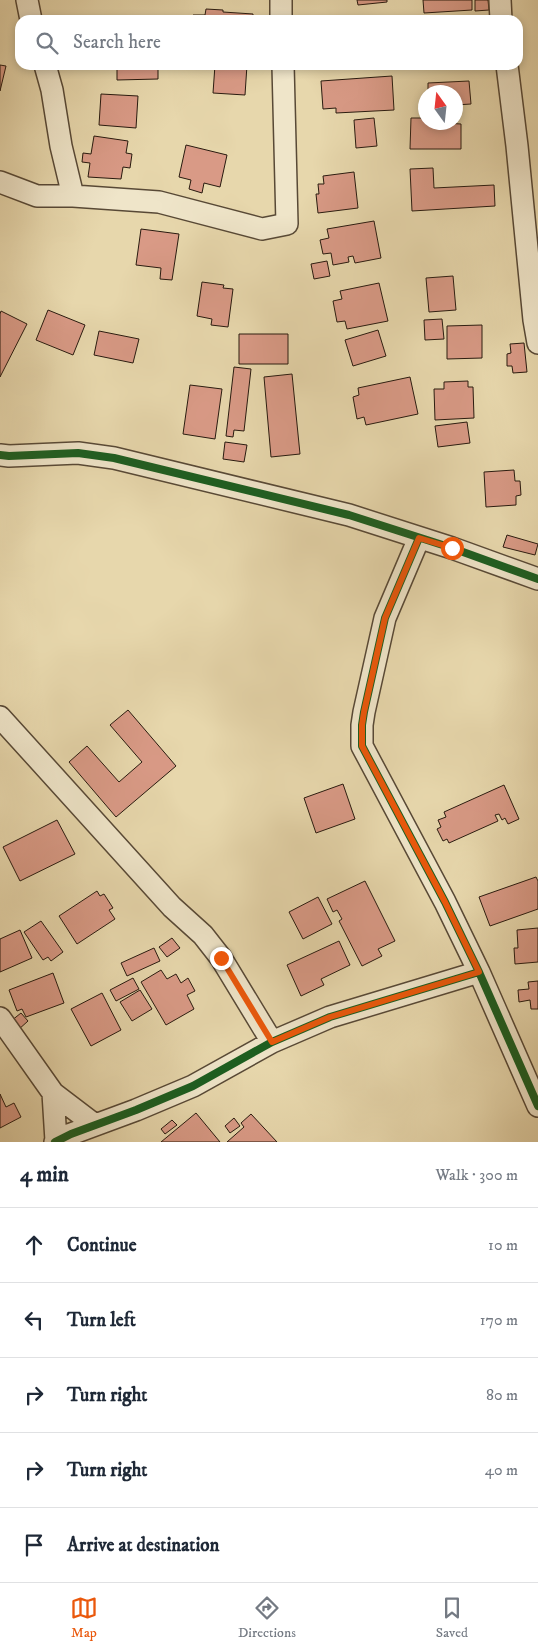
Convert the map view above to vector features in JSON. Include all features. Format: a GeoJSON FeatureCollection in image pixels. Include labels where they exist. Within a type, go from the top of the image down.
{"type":"FeatureCollection","features":[{"type":"Feature","properties":{"kind":"street"},"geometry":{"type":"LineString","coordinates":[[27,0],[30,15]]}},
{"type":"Feature","properties":{"kind":"street"},"geometry":{"type":"LineString","coordinates":[[281,0],[281,15]]}},
{"type":"Feature","properties":{"kind":"street"},"geometry":{"type":"LineString","coordinates":[[500,0],[501,15]]}},
{"type":"Feature","properties":{"kind":"street"},"geometry":{"type":"LineString","coordinates":[[46,70],[73,196]]}},
{"type":"Feature","properties":{"kind":"street"},"geometry":{"type":"LineString","coordinates":[[0,182],[37,196],[73,196],[159,202],[262,229],[286,224],[287,191],[283,70]]}},
{"type":"Feature","properties":{"kind":"street"},"geometry":{"type":"LineString","coordinates":[[508,70],[538,343]]}},
{"type":"Feature","properties":{"kind":"street"},"geometry":{"type":"LineString","coordinates":[[0,455],[78,453],[114,458],[349,515],[538,580]]}},
{"type":"Feature","properties":{"kind":"street"},"geometry":{"type":"LineString","coordinates":[[419,538],[385,618],[364,712],[362,746],[445,902],[479,972],[538,1106]]}},
{"type":"Feature","properties":{"kind":"street"},"geometry":{"type":"LineString","coordinates":[[0,717],[172,907],[203,935],[221,958],[272,1042]]}},
{"type":"Feature","properties":{"kind":"street"},"geometry":{"type":"LineString","coordinates":[[52,1093],[55,1142],[193,1086],[272,1042],[330,1017],[479,972]]}},
{"type":"Feature","properties":{"kind":"street"},"geometry":{"type":"LineString","coordinates":[[0,1018],[52,1093],[95,1125]]}},
{"type":"Feature","properties":{"kind":"building"},"geometry":{"type":"Polygon","coordinates":[[[357,0],[387,0],[387,2],[358,5],[357,0]]]}},
{"type":"Feature","properties":{"kind":"building"},"geometry":{"type":"Polygon","coordinates":[[[423,0],[472,0],[472,10],[424,13],[423,0]]]}},
{"type":"Feature","properties":{"kind":"building"},"geometry":{"type":"Polygon","coordinates":[[[475,0],[488,0],[489,10],[475,11],[475,0]]]}},
{"type":"Feature","properties":{"kind":"building"},"geometry":{"type":"Polygon","coordinates":[[[206,9],[253,14],[253,15],[205,15],[206,9]]]}},
{"type":"Feature","properties":{"kind":"building"},"geometry":{"type":"Polygon","coordinates":[[[0,65],[6,66],[0,91],[0,65]]]}},
{"type":"Feature","properties":{"kind":"building"},"geometry":{"type":"Polygon","coordinates":[[[117,70],[158,70],[158,79],[117,80],[117,70]]]}},
{"type":"Feature","properties":{"kind":"building"},"geometry":{"type":"Polygon","coordinates":[[[215,70],[247,70],[245,95],[213,93],[215,70]]]}},
{"type":"Feature","properties":{"kind":"building"},"geometry":{"type":"Polygon","coordinates":[[[392,76],[394,110],[336,113],[336,108],[323,109],[321,81],[392,76]]]}},
{"type":"Feature","properties":{"kind":"building"},"geometry":{"type":"Polygon","coordinates":[[[469,81],[471,104],[463,105],[463,85],[428,85],[428,83],[469,81]]]}},
{"type":"Feature","properties":{"kind":"building"},"geometry":{"type":"Polygon","coordinates":[[[101,94],[138,96],[136,128],[99,125],[101,94]]]}},
{"type":"Feature","properties":{"kind":"building"},"geometry":{"type":"Polygon","coordinates":[[[374,118],[377,146],[356,148],[354,120],[374,118]]]}},
{"type":"Feature","properties":{"kind":"building"},"geometry":{"type":"Polygon","coordinates":[[[411,118],[418,118],[418,130],[461,130],[461,149],[410,149],[411,118]]]}},
{"type":"Feature","properties":{"kind":"building"},"geometry":{"type":"Polygon","coordinates":[[[94,136],[128,141],[126,153],[132,154],[130,168],[123,167],[121,179],[88,177],[90,163],[82,162],[83,153],[91,154],[94,136]]]}},
{"type":"Feature","properties":{"kind":"building"},"geometry":{"type":"Polygon","coordinates":[[[186,145],[227,155],[220,187],[204,183],[202,193],[189,189],[191,180],[179,177],[186,145]]]}},
{"type":"Feature","properties":{"kind":"building"},"geometry":{"type":"Polygon","coordinates":[[[433,168],[434,188],[494,185],[495,206],[412,211],[410,169],[433,168]]]}},
{"type":"Feature","properties":{"kind":"building"},"geometry":{"type":"Polygon","coordinates":[[[354,172],[358,208],[318,213],[316,194],[319,194],[318,184],[324,184],[323,176],[354,172]]]}},
{"type":"Feature","properties":{"kind":"building"},"geometry":{"type":"Polygon","coordinates":[[[374,221],[381,258],[355,263],[353,256],[348,257],[349,262],[333,265],[331,253],[323,254],[320,240],[329,238],[327,229],[374,221]]]}},
{"type":"Feature","properties":{"kind":"building"},"geometry":{"type":"Polygon","coordinates":[[[141,229],[179,234],[172,280],[160,279],[161,268],[136,265],[141,229]]]}},
{"type":"Feature","properties":{"kind":"building"},"geometry":{"type":"Polygon","coordinates":[[[327,261],[330,276],[314,279],[311,264],[327,261]]]}},
{"type":"Feature","properties":{"kind":"building"},"geometry":{"type":"Polygon","coordinates":[[[453,276],[456,310],[429,312],[426,278],[453,276]]]}},
{"type":"Feature","properties":{"kind":"building"},"geometry":{"type":"Polygon","coordinates":[[[202,282],[224,285],[223,288],[233,289],[228,327],[211,325],[212,319],[197,316],[202,282]]]}},
{"type":"Feature","properties":{"kind":"building"},"geometry":{"type":"Polygon","coordinates":[[[379,283],[388,321],[347,329],[345,321],[337,322],[333,301],[342,299],[340,291],[379,283]]]}},
{"type":"Feature","properties":{"kind":"building"},"geometry":{"type":"Polygon","coordinates":[[[48,310],[85,325],[73,355],[36,340],[48,310]]]}},
{"type":"Feature","properties":{"kind":"building"},"geometry":{"type":"Polygon","coordinates":[[[1,311],[27,324],[0,377],[0,314],[1,311]]]}},
{"type":"Feature","properties":{"kind":"building"},"geometry":{"type":"Polygon","coordinates":[[[442,319],[444,339],[425,340],[424,320],[442,319]]]}},
{"type":"Feature","properties":{"kind":"building"},"geometry":{"type":"Polygon","coordinates":[[[482,325],[482,358],[447,359],[447,326],[482,325]]]}},
{"type":"Feature","properties":{"kind":"building"},"geometry":{"type":"Polygon","coordinates":[[[378,330],[386,356],[353,366],[345,340],[378,330]]]}},
{"type":"Feature","properties":{"kind":"building"},"geometry":{"type":"Polygon","coordinates":[[[99,331],[139,339],[133,363],[94,355],[99,331]]]}},
{"type":"Feature","properties":{"kind":"building"},"geometry":{"type":"Polygon","coordinates":[[[239,334],[288,334],[288,364],[239,364],[239,334]]]}},
{"type":"Feature","properties":{"kind":"building"},"geometry":{"type":"Polygon","coordinates":[[[524,343],[527,372],[513,373],[512,366],[507,366],[507,354],[511,353],[510,344],[524,343]]]}},
{"type":"Feature","properties":{"kind":"building"},"geometry":{"type":"Polygon","coordinates":[[[234,367],[251,369],[244,431],[234,430],[233,437],[226,436],[234,367]]]}},
{"type":"Feature","properties":{"kind":"building"},"geometry":{"type":"Polygon","coordinates":[[[292,374],[300,454],[271,457],[264,377],[292,374]]]}},
{"type":"Feature","properties":{"kind":"building"},"geometry":{"type":"Polygon","coordinates":[[[410,377],[418,414],[366,425],[364,417],[357,419],[353,397],[359,395],[358,388],[410,377]]]}},
{"type":"Feature","properties":{"kind":"building"},"geometry":{"type":"Polygon","coordinates":[[[468,381],[468,387],[473,387],[474,418],[435,420],[434,389],[444,389],[444,382],[468,381]]]}},
{"type":"Feature","properties":{"kind":"building"},"geometry":{"type":"Polygon","coordinates":[[[190,385],[222,389],[215,439],[183,434],[190,385]]]}},
{"type":"Feature","properties":{"kind":"building"},"geometry":{"type":"Polygon","coordinates":[[[467,422],[470,443],[438,447],[435,426],[467,422]]]}},
{"type":"Feature","properties":{"kind":"building"},"geometry":{"type":"Polygon","coordinates":[[[225,442],[247,445],[244,462],[223,459],[225,442]]]}},
{"type":"Feature","properties":{"kind":"building"},"geometry":{"type":"Polygon","coordinates":[[[514,470],[515,481],[520,481],[521,495],[516,496],[516,505],[486,507],[484,472],[514,470]]]}},
{"type":"Feature","properties":{"kind":"building"},"geometry":{"type":"Polygon","coordinates":[[[507,535],[538,544],[535,555],[503,547],[507,535]]]}},
{"type":"Feature","properties":{"kind":"building"},"geometry":{"type":"Polygon","coordinates":[[[128,710],[176,766],[116,817],[69,762],[87,746],[119,782],[142,762],[110,725],[128,710]]]}},
{"type":"Feature","properties":{"kind":"building"},"geometry":{"type":"Polygon","coordinates":[[[343,784],[355,819],[316,833],[304,798],[343,784]]]}},
{"type":"Feature","properties":{"kind":"building"},"geometry":{"type":"Polygon","coordinates":[[[504,785],[519,819],[508,824],[505,818],[502,820],[499,814],[495,815],[498,821],[449,843],[447,839],[443,841],[437,829],[441,827],[438,820],[446,817],[444,812],[504,785]]]}},
{"type":"Feature","properties":{"kind":"building"},"geometry":{"type":"Polygon","coordinates":[[[57,820],[75,854],[20,881],[3,847],[57,820]]]}},
{"type":"Feature","properties":{"kind":"building"},"geometry":{"type":"Polygon","coordinates":[[[536,877],[538,881],[538,909],[490,926],[479,897],[536,877]]]}},
{"type":"Feature","properties":{"kind":"building"},"geometry":{"type":"Polygon","coordinates":[[[365,881],[395,941],[378,949],[382,956],[362,966],[339,921],[342,919],[337,910],[333,912],[327,899],[365,881]]]}},
{"type":"Feature","properties":{"kind":"building"},"geometry":{"type":"Polygon","coordinates":[[[97,891],[100,896],[104,894],[113,908],[109,910],[115,919],[77,944],[59,916],[97,891]]]}},
{"type":"Feature","properties":{"kind":"building"},"geometry":{"type":"Polygon","coordinates":[[[318,897],[332,924],[303,939],[289,912],[318,897]]]}},
{"type":"Feature","properties":{"kind":"building"},"geometry":{"type":"Polygon","coordinates":[[[41,921],[63,952],[51,961],[48,957],[43,960],[24,932],[41,921]]]}},
{"type":"Feature","properties":{"kind":"building"},"geometry":{"type":"Polygon","coordinates":[[[538,928],[538,962],[515,964],[514,948],[518,948],[517,930],[538,928]]]}},
{"type":"Feature","properties":{"kind":"building"},"geometry":{"type":"Polygon","coordinates":[[[20,930],[32,958],[0,972],[0,939],[20,930]]]}},
{"type":"Feature","properties":{"kind":"building"},"geometry":{"type":"Polygon","coordinates":[[[172,938],[180,948],[167,957],[159,947],[172,938]]]}},
{"type":"Feature","properties":{"kind":"building"},"geometry":{"type":"Polygon","coordinates":[[[339,941],[350,965],[321,979],[324,985],[301,996],[287,965],[339,941]]]}},
{"type":"Feature","properties":{"kind":"building"},"geometry":{"type":"Polygon","coordinates":[[[154,948],[160,961],[127,976],[121,963],[154,948]]]}},
{"type":"Feature","properties":{"kind":"building"},"geometry":{"type":"Polygon","coordinates":[[[161,970],[167,979],[176,974],[181,983],[188,978],[195,991],[187,995],[194,1009],[166,1025],[141,982],[161,970]]]}},
{"type":"Feature","properties":{"kind":"building"},"geometry":{"type":"Polygon","coordinates":[[[53,973],[64,1003],[26,1017],[22,1009],[17,1011],[9,990],[53,973]]]}},
{"type":"Feature","properties":{"kind":"building"},"geometry":{"type":"Polygon","coordinates":[[[133,978],[139,989],[116,1001],[110,990],[133,978]]]}},
{"type":"Feature","properties":{"kind":"building"},"geometry":{"type":"Polygon","coordinates":[[[538,981],[538,1009],[531,1009],[530,1000],[519,1002],[518,990],[529,989],[528,982],[538,981]]]}},
{"type":"Feature","properties":{"kind":"building"},"geometry":{"type":"Polygon","coordinates":[[[140,990],[152,1009],[132,1021],[120,1002],[140,990]]]}},
{"type":"Feature","properties":{"kind":"building"},"geometry":{"type":"Polygon","coordinates":[[[102,993],[121,1030],[91,1046],[71,1009],[102,993]]]}},
{"type":"Feature","properties":{"kind":"building"},"geometry":{"type":"Polygon","coordinates":[[[21,1013],[28,1021],[18,1030],[11,1021],[21,1013]]]}},
{"type":"Feature","properties":{"kind":"building"},"geometry":{"type":"Polygon","coordinates":[[[0,1094],[6,1107],[14,1103],[21,1117],[0,1128],[0,1094]]]}},
{"type":"Feature","properties":{"kind":"building"},"geometry":{"type":"Polygon","coordinates":[[[196,1113],[220,1142],[161,1142],[196,1113]]]}},
{"type":"Feature","properties":{"kind":"building"},"geometry":{"type":"Polygon","coordinates":[[[251,1114],[277,1142],[227,1142],[244,1127],[241,1123],[251,1114]]]}},
{"type":"Feature","properties":{"kind":"building"},"geometry":{"type":"Polygon","coordinates":[[[234,1118],[240,1126],[230,1133],[225,1126],[234,1118]]]}},
{"type":"Feature","properties":{"kind":"building"},"geometry":{"type":"Polygon","coordinates":[[[172,1120],[177,1125],[165,1134],[161,1129],[172,1120]]]}},
{"type":"Feature","properties":{"kind":"cycle path"},"geometry":{"type":"LineString","coordinates":[[0,455],[78,453],[114,458],[349,515],[452,548],[538,579]]}},
{"type":"Feature","properties":{"kind":"cycle path"},"geometry":{"type":"LineString","coordinates":[[419,538],[385,618],[364,712],[362,746],[445,902],[479,972],[538,1106]]}},
{"type":"Feature","properties":{"kind":"cycle path"},"geometry":{"type":"LineString","coordinates":[[55,1142],[193,1086],[272,1042],[330,1017],[479,972]]}},
{"type":"Feature","properties":{"kind":"route"},"geometry":{"type":"LineString","coordinates":[[221,958],[272,1042],[330,1017],[479,972],[445,902],[362,746],[364,712],[385,618],[419,538],[452,548]]}}]}
